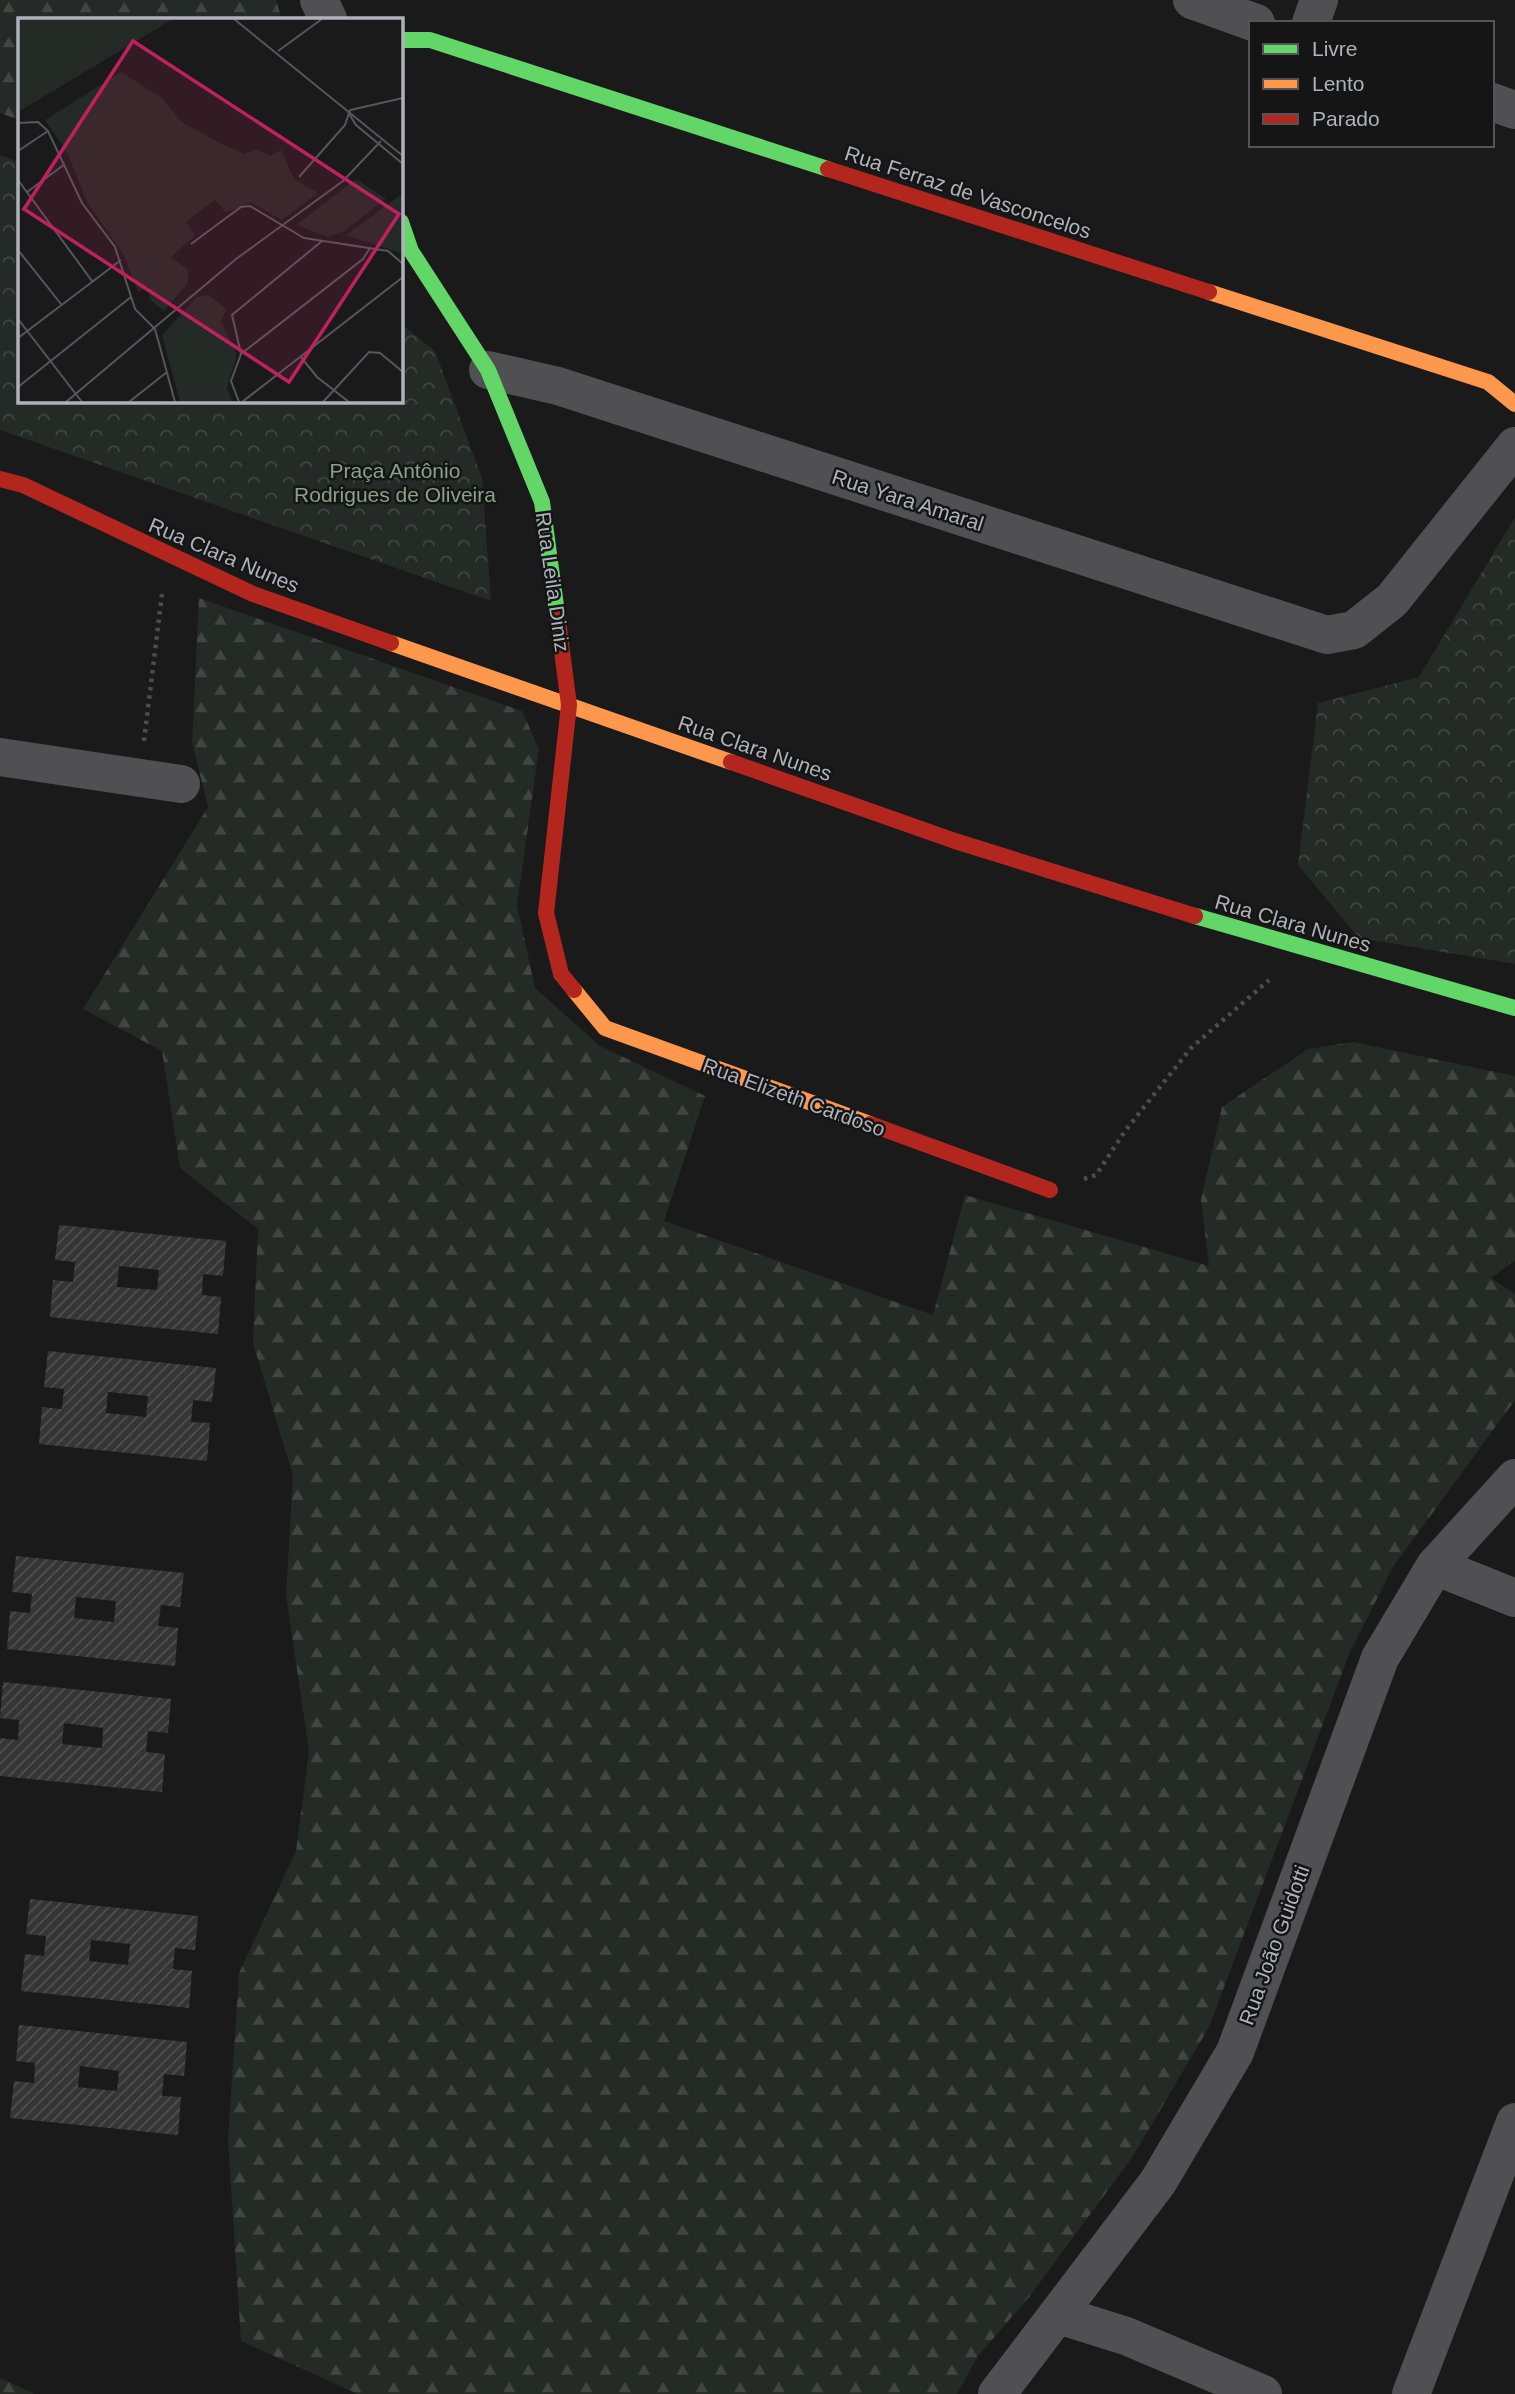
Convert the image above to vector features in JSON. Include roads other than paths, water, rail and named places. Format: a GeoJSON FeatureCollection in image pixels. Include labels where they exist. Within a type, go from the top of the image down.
{"type":"FeatureCollection","features":[{"type":"Feature","properties":{"kind":"street"},"geometry":{"type":"LineString","coordinates":[[319,0],[328,18]]}},
{"type":"Feature","properties":{"kind":"street"},"geometry":{"type":"LineString","coordinates":[[1192,0],[1250,21]]}},
{"type":"Feature","properties":{"kind":"street"},"geometry":{"type":"LineString","coordinates":[[1312,21],[1319,0]]}},
{"type":"Feature","properties":{"kind":"street","name":"Rua Ferraz de Vasconcelos"},"geometry":{"type":"LineString","coordinates":[[402,40],[430,40],[1488,382],[1515,404]]}},
{"type":"Feature","properties":{"kind":"street"},"geometry":{"type":"LineString","coordinates":[[1494,103],[1515,110]]}},
{"type":"Feature","properties":{"kind":"street","name":"Rua Leila Diniz"},"geometry":{"type":"LineString","coordinates":[[402,225],[411,251],[488,370],[542,502],[569,705],[546,913],[561,974]]}},
{"type":"Feature","properties":{"kind":"street","name":"Rua Yara Amaral"},"geometry":{"type":"LineString","coordinates":[[488,370],[558,386],[1327,635],[1354,630],[1392,600],[1515,446]]}},
{"type":"Feature","properties":{"kind":"street","name":"Rua Clara Nunes"},"geometry":{"type":"LineString","coordinates":[[0,479],[23,485],[253,594],[955,841],[1309,951],[1515,1008]]}},
{"type":"Feature","properties":{"kind":"street"},"geometry":{"type":"LineString","coordinates":[[0,757],[181,784]]}},
{"type":"Feature","properties":{"kind":"street","name":"Rua Elizeth Cardoso"},"geometry":{"type":"LineString","coordinates":[[561,974],[605,1028],[1050,1190]]}},
{"type":"Feature","properties":{"kind":"street","name":"Rua João Guidotti"},"geometry":{"type":"LineString","coordinates":[[997,2394],[1158,2182],[1235,2052],[1380,1658],[1435,1566],[1515,1478]]}},
{"type":"Feature","properties":{"kind":"street"},"geometry":{"type":"LineString","coordinates":[[1435,1566],[1515,1598]]}},
{"type":"Feature","properties":{"kind":"street"},"geometry":{"type":"LineString","coordinates":[[1411,2394],[1515,2122]]}},
{"type":"Feature","properties":{"kind":"street"},"geometry":{"type":"LineString","coordinates":[[1059,2315],[1126,2336],[1263,2394]]}},
{"type":"Feature","properties":{"kind":"park label","name":"Praça Antônio Rodrigues de Oliveira"},"geometry":{"type":"Point","coordinates":[395,482]}}]}
